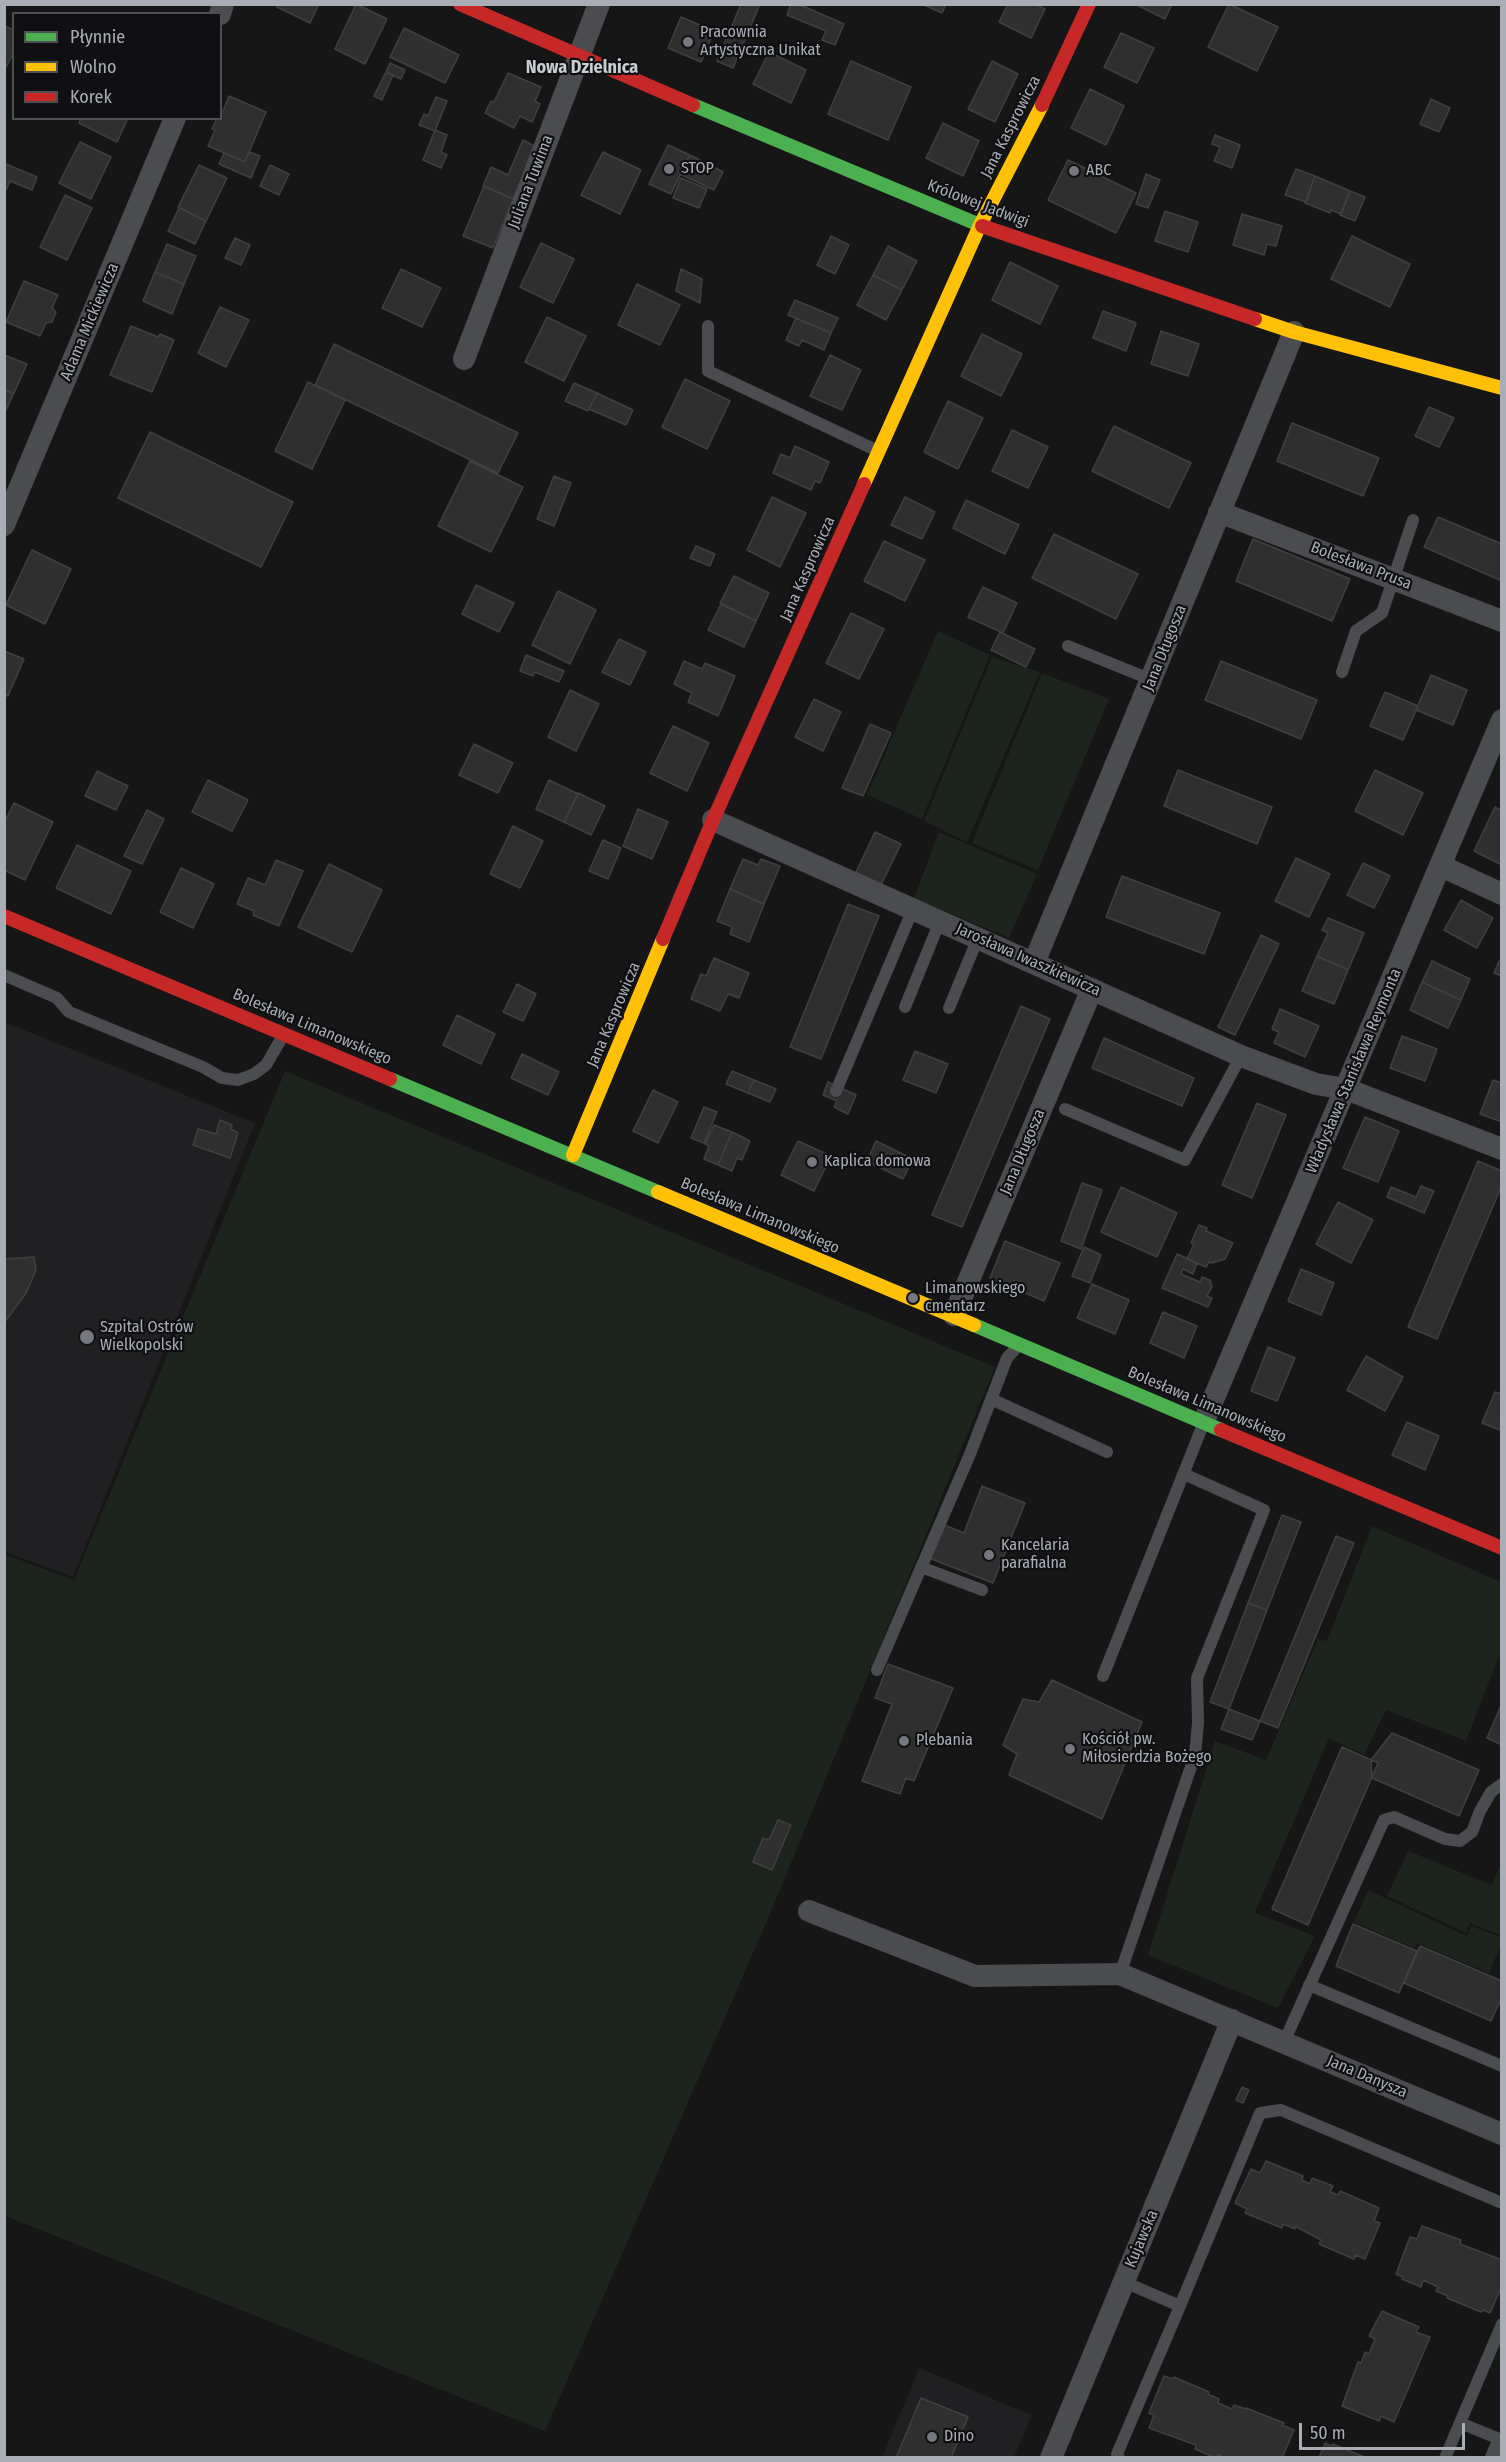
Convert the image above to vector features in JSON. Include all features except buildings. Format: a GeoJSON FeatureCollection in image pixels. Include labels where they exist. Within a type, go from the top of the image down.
{"type":"FeatureCollection","features":[{"type":"Feature","properties":{"kind":"street","name":"Królowej Jadwigi"},"geometry":{"type":"LineString","coordinates":[[460,4],[578,57],[980,225],[1294,332],[1502,388]]}},
{"type":"Feature","properties":{"kind":"street","name":"Juliana Tuwima"},"geometry":{"type":"LineString","coordinates":[[464,358],[599,4]]}},
{"type":"Feature","properties":{"kind":"street","name":"Jana Kasprowicza"},"geometry":{"type":"LineString","coordinates":[[573,1155],[713,820],[980,225],[1041,108],[1089,4]]}},
{"type":"Feature","properties":{"kind":"street","name":"Adama Mickiewicza"},"geometry":{"type":"LineString","coordinates":[[4,525],[174,120]]}},
{"type":"Feature","properties":{"kind":"street","name":"Jana Długosza"},"geometry":{"type":"LineString","coordinates":[[1034,963],[1294,332]]}},
{"type":"Feature","properties":{"kind":"street","name":"Bolesława Prusa"},"geometry":{"type":"LineString","coordinates":[[1219,512],[1502,621]]}},
{"type":"Feature","properties":{"kind":"street","name":"Władysława Stanisława Reymonta"},"geometry":{"type":"LineString","coordinates":[[1204,1421],[1502,720]]}},
{"type":"Feature","properties":{"kind":"street","name":"Jarosława Iwaszkiewicza"},"geometry":{"type":"LineString","coordinates":[[713,820],[1241,1056],[1316,1084],[1346,1089],[1502,1149]]}},
{"type":"Feature","properties":{"kind":"street"},"geometry":{"type":"LineString","coordinates":[[1441,866],[1502,894]]}},
{"type":"Feature","properties":{"kind":"street","name":"Bolesława Limanowskiego"},"geometry":{"type":"LineString","coordinates":[[4,916],[1502,1548]]}},
{"type":"Feature","properties":{"kind":"street","name":"Jana Długosza"},"geometry":{"type":"LineString","coordinates":[[954,1315],[1092,989]]}},
{"type":"Feature","properties":{"kind":"street"},"geometry":{"type":"LineString","coordinates":[[809,1911],[975,1976],[1120,1974]]}},
{"type":"Feature","properties":{"kind":"street","name":"Jana Danysza"},"geometry":{"type":"LineString","coordinates":[[1120,1974],[1502,2134]]}},
{"type":"Feature","properties":{"kind":"street","name":"Kujawska"},"geometry":{"type":"LineString","coordinates":[[1051,2457],[1232,2020]]}},
{"type":"Feature","properties":{"kind":"street"},"geometry":{"type":"LineString","coordinates":[[1496,2457],[1502,2442]]}},
{"type":"Feature","properties":{"kind":"lane"},"geometry":{"type":"LineString","coordinates":[[708,326],[708,371],[879,451]]}},
{"type":"Feature","properties":{"kind":"lane"},"geometry":{"type":"LineString","coordinates":[[1342,672],[1356,631],[1382,613],[1413,520]]}},
{"type":"Feature","properties":{"kind":"lane"},"geometry":{"type":"LineString","coordinates":[[1068,646],[1152,680]]}},
{"type":"Feature","properties":{"kind":"lane"},"geometry":{"type":"LineString","coordinates":[[836,1090],[913,909]]}},
{"type":"Feature","properties":{"kind":"lane"},"geometry":{"type":"LineString","coordinates":[[905,1007],[940,921]]}},
{"type":"Feature","properties":{"kind":"lane"},"geometry":{"type":"LineString","coordinates":[[948,1008],[978,938]]}},
{"type":"Feature","properties":{"kind":"lane"},"geometry":{"type":"LineString","coordinates":[[4,975],[57,998],[69,1012],[202,1067],[222,1078],[238,1080],[254,1074],[266,1065],[284,1033]]}},
{"type":"Feature","properties":{"kind":"lane"},"geometry":{"type":"LineString","coordinates":[[1065,1109],[1185,1160],[1241,1056]]}},
{"type":"Feature","properties":{"kind":"lane"},"geometry":{"type":"LineString","coordinates":[[877,1670],[970,1454],[1007,1358],[1020,1344]]}},
{"type":"Feature","properties":{"kind":"lane"},"geometry":{"type":"LineString","coordinates":[[991,1399],[1107,1452]]}},
{"type":"Feature","properties":{"kind":"lane"},"geometry":{"type":"LineString","coordinates":[[1103,1676],[1204,1421]]}},
{"type":"Feature","properties":{"kind":"lane"},"geometry":{"type":"LineString","coordinates":[[1120,1974],[1196,1755],[1197,1678],[1264,1510],[1184,1474]]}},
{"type":"Feature","properties":{"kind":"lane"},"geometry":{"type":"LineString","coordinates":[[921,1567],[982,1590]]}},
{"type":"Feature","properties":{"kind":"lane"},"geometry":{"type":"LineString","coordinates":[[1284,2042],[1384,1820],[1394,1817],[1445,1839],[1460,1841],[1472,1832],[1491,1792],[1502,1784]]}},
{"type":"Feature","properties":{"kind":"lane"},"geometry":{"type":"LineString","coordinates":[[1309,1985],[1502,2066]]}},
{"type":"Feature","properties":{"kind":"lane"},"geometry":{"type":"LineString","coordinates":[[1119,2457],[1118,2454],[1260,2113],[1281,2110],[1502,2203]]}},
{"type":"Feature","properties":{"kind":"lane"},"geometry":{"type":"LineString","coordinates":[[1124,2282],[1180,2306]]}},
{"type":"Feature","properties":{"kind":"lane"},"geometry":{"type":"LineString","coordinates":[[1445,2457],[1502,2324]]}},
{"type":"Feature","properties":{"kind":"lane"},"geometry":{"type":"LineString","coordinates":[[1460,2423],[1502,2442]]}},
{"type":"Feature","properties":{"kind":"shaded area"},"geometry":{"type":"Polygon","coordinates":[[[938,631],[990,655],[922,819],[867,795],[938,631]]]}},
{"type":"Feature","properties":{"kind":"shaded area"},"geometry":{"type":"Polygon","coordinates":[[[992,657],[1040,672],[967,842],[924,821],[992,657]]]}},
{"type":"Feature","properties":{"kind":"shaded area"},"geometry":{"type":"Polygon","coordinates":[[[1042,673],[1109,699],[1038,870],[972,843],[1042,673]]]}},
{"type":"Feature","properties":{"kind":"shaded area"},"geometry":{"type":"Polygon","coordinates":[[[939,832],[1037,874],[1009,938],[914,898],[939,832]]]}},
{"type":"Feature","properties":{"kind":"shaded area","name":"Szpital Ostrów Wielkopolski"},"geometry":{"type":"Polygon","coordinates":[[[4,1022],[255,1123],[73,1577],[5,1552],[4,1022]]]}},
{"type":"Feature","properties":{"kind":"shaded area"},"geometry":{"type":"Polygon","coordinates":[[[285,1071],[995,1367],[770,1914],[545,2431],[5,2216],[4,1554],[74,1580],[285,1071]]]}},
{"type":"Feature","properties":{"kind":"shaded area"},"geometry":{"type":"Polygon","coordinates":[[[1372,1526],[1501,1582],[1501,1651],[1466,1741],[1386,1710],[1364,1755],[1329,1738],[1255,1913],[1315,1936],[1278,2008],[1148,1955],[1215,1741],[1266,1760],[1318,1639],[1327,1641],[1372,1526]]]}},
{"type":"Feature","properties":{"kind":"shaded area"},"geometry":{"type":"Polygon","coordinates":[[[1408,1851],[1492,1885],[1501,1863],[1501,1935],[1470,1923],[1466,1933],[1387,1896],[1408,1851]]]}},
{"type":"Feature","properties":{"kind":"shaded area"},"geometry":{"type":"Polygon","coordinates":[[[1368,1890],[1467,1936],[1471,1926],[1501,1937],[1501,1945],[1489,1973],[1417,1943],[1414,1948],[1354,1922],[1368,1890]]]}},
{"type":"Feature","properties":{"kind":"shaded area"},"geometry":{"type":"Polygon","coordinates":[[[919,2368],[1032,2415],[1014,2457],[882,2458],[919,2368]]]}},
{"type":"Feature","properties":{"kind":"traffic: fast"},"geometry":{"type":"LineString","coordinates":[[693,105],[982,226]]}},
{"type":"Feature","properties":{"kind":"traffic: fast"},"geometry":{"type":"LineString","coordinates":[[390,1079],[658,1192]]}},
{"type":"Feature","properties":{"kind":"traffic: fast"},"geometry":{"type":"LineString","coordinates":[[974,1325],[1221,1430]]}},
{"type":"Feature","properties":{"kind":"traffic: slow"},"geometry":{"type":"LineString","coordinates":[[864,484],[980,225],[1042,105]]}},
{"type":"Feature","properties":{"kind":"traffic: slow"},"geometry":{"type":"LineString","coordinates":[[1255,319],[1294,332],[1502,388]]}},
{"type":"Feature","properties":{"kind":"traffic: slow"},"geometry":{"type":"LineString","coordinates":[[573,1155],[663,939]]}},
{"type":"Feature","properties":{"kind":"traffic: slow"},"geometry":{"type":"LineString","coordinates":[[658,1192],[974,1325]]}},
{"type":"Feature","properties":{"kind":"traffic: jam"},"geometry":{"type":"LineString","coordinates":[[460,4],[693,105]]}},
{"type":"Feature","properties":{"kind":"traffic: jam"},"geometry":{"type":"LineString","coordinates":[[1042,105],[1089,4]]}},
{"type":"Feature","properties":{"kind":"traffic: jam"},"geometry":{"type":"LineString","coordinates":[[982,226],[1255,319]]}},
{"type":"Feature","properties":{"kind":"traffic: jam"},"geometry":{"type":"LineString","coordinates":[[663,939],[713,820],[864,484]]}},
{"type":"Feature","properties":{"kind":"traffic: jam"},"geometry":{"type":"LineString","coordinates":[[4,916],[390,1079]]}},
{"type":"Feature","properties":{"kind":"traffic: jam"},"geometry":{"type":"LineString","coordinates":[[1221,1430],[1502,1548]]}},
{"type":"Feature","properties":{"kind":"place","name":"Pracownia Artystyczna Unikat"},"geometry":{"type":"Point","coordinates":[688,42]}},
{"type":"Feature","properties":{"kind":"place","name":"STOP"},"geometry":{"type":"Point","coordinates":[669,169]}},
{"type":"Feature","properties":{"kind":"place","name":"ABC"},"geometry":{"type":"Point","coordinates":[1074,171]}},
{"type":"Feature","properties":{"kind":"place","name":"Kaplica domowa"},"geometry":{"type":"Point","coordinates":[812,1162]}},
{"type":"Feature","properties":{"kind":"place","name":"Limanowskiego cmentarz"},"geometry":{"type":"Point","coordinates":[913,1298]}},
{"type":"Feature","properties":{"kind":"place","name":"Szpital Ostrów Wielkopolski"},"geometry":{"type":"Point","coordinates":[87,1337]}},
{"type":"Feature","properties":{"kind":"place","name":"Kancelaria parafialna"},"geometry":{"type":"Point","coordinates":[989,1555]}},
{"type":"Feature","properties":{"kind":"place","name":"Plebania"},"geometry":{"type":"Point","coordinates":[904,1741]}},
{"type":"Feature","properties":{"kind":"place","name":"Kościół pw. Miłosierdzia Bożego"},"geometry":{"type":"Point","coordinates":[1070,1749]}},
{"type":"Feature","properties":{"kind":"place","name":"Dino"},"geometry":{"type":"Point","coordinates":[932,2437]}},
{"type":"Feature","properties":{"kind":"district","name":"Nowa Dzielnica"},"geometry":{"type":"Point","coordinates":[582,68]}}]}
